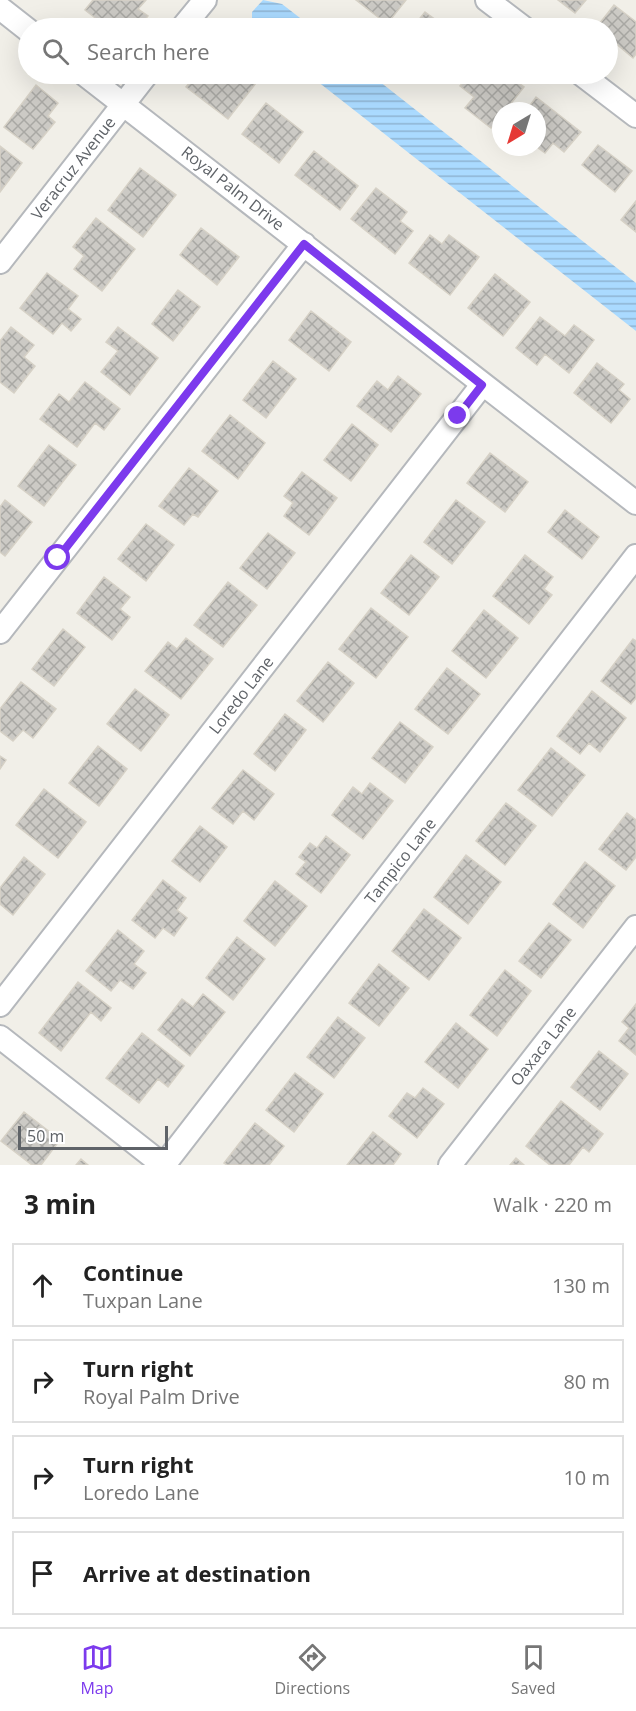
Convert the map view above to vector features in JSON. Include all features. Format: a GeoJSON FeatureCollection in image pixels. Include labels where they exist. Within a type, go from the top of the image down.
{"type":"FeatureCollection","features":[{"type":"Feature","properties":{"kind":"street"},"geometry":{"type":"LineString","coordinates":[[190,18],[205,0]]}},
{"type":"Feature","properties":{"kind":"street"},"geometry":{"type":"LineString","coordinates":[[487,0],[511,18]]}},
{"type":"Feature","properties":{"kind":"street"},"geometry":{"type":"LineString","coordinates":[[0,8],[18,22]]}},
{"type":"Feature","properties":{"kind":"street","name":"Royal Palm Drive"},"geometry":{"type":"LineString","coordinates":[[97,84],[636,503]]}},
{"type":"Feature","properties":{"kind":"street","name":"Veracruz Avenue"},"geometry":{"type":"LineString","coordinates":[[0,262],[139,84]]}},
{"type":"Feature","properties":{"kind":"street"},"geometry":{"type":"LineString","coordinates":[[594,84],[636,116]]}},
{"type":"Feature","properties":{"kind":"street"},"geometry":{"type":"LineString","coordinates":[[0,633],[304,244]]}},
{"type":"Feature","properties":{"kind":"street","name":"Loredo Lane"},"geometry":{"type":"LineString","coordinates":[[0,1005],[482,385]]}},
{"type":"Feature","properties":{"kind":"street","name":"Tampico Lane"},"geometry":{"type":"LineString","coordinates":[[163,1165],[636,556]]}},
{"type":"Feature","properties":{"kind":"street","name":"Oaxaca Lane"},"geometry":{"type":"LineString","coordinates":[[450,1165],[636,927]]}},
{"type":"Feature","properties":{"kind":"street"},"geometry":{"type":"LineString","coordinates":[[0,1037],[163,1165]]}},
{"type":"Feature","properties":{"kind":"water"},"geometry":{"type":"Polygon","coordinates":[[[263,0],[282,4],[300,18],[252,18],[252,12],[263,0]]]}},
{"type":"Feature","properties":{"kind":"water"},"geometry":{"type":"Polygon","coordinates":[[[321,84],[383,84],[636,283],[636,331],[321,84]]]}},
{"type":"Feature","properties":{"kind":"building"},"geometry":{"type":"Polygon","coordinates":[[[93,0],[146,0],[138,9],[148,16],[146,18],[95,18],[85,10],[93,0]]]}},
{"type":"Feature","properties":{"kind":"building"},"geometry":{"type":"Polygon","coordinates":[[[356,0],[406,0],[392,18],[379,18],[356,0]]]}},
{"type":"Feature","properties":{"kind":"building"},"geometry":{"type":"Polygon","coordinates":[[[558,0],[586,0],[575,13],[558,0]]]}},
{"type":"Feature","properties":{"kind":"building"},"geometry":{"type":"Polygon","coordinates":[[[614,5],[636,22],[636,54],[633,58],[618,45],[618,18],[604,18],[614,5]]]}},
{"type":"Feature","properties":{"kind":"building"},"geometry":{"type":"Polygon","coordinates":[[[425,12],[433,18],[420,18],[425,12]]]}},
{"type":"Feature","properties":{"kind":"building"},"geometry":{"type":"Polygon","coordinates":[[[189,84],[255,84],[228,119],[186,87],[189,84]]]}},
{"type":"Feature","properties":{"kind":"building"},"geometry":{"type":"Polygon","coordinates":[[[462,84],[520,84],[524,87],[512,102],[492,102],[491,128],[465,108],[474,97],[460,86],[462,84]]]}},
{"type":"Feature","properties":{"kind":"building"},"geometry":{"type":"Polygon","coordinates":[[[36,85],[58,103],[48,116],[55,122],[33,149],[4,127],[36,85]]]}},
{"type":"Feature","properties":{"kind":"building"},"geometry":{"type":"Polygon","coordinates":[[[536,97],[542,102],[532,102],[536,97]]]}},
{"type":"Feature","properties":{"kind":"building"},"geometry":{"type":"Polygon","coordinates":[[[266,103],[303,132],[279,163],[242,134],[266,103]]]}},
{"type":"Feature","properties":{"kind":"building"},"geometry":{"type":"Polygon","coordinates":[[[546,105],[581,132],[564,152],[553,143],[546,152],[546,105]]]}},
{"type":"Feature","properties":{"kind":"building"},"geometry":{"type":"Polygon","coordinates":[[[598,145],[632,171],[615,192],[582,165],[598,145]]]}},
{"type":"Feature","properties":{"kind":"building"},"geometry":{"type":"Polygon","coordinates":[[[0,146],[22,163],[0,192],[0,146]]]}},
{"type":"Feature","properties":{"kind":"building"},"geometry":{"type":"Polygon","coordinates":[[[314,151],[358,186],[340,210],[295,175],[314,151]]]}},
{"type":"Feature","properties":{"kind":"building"},"geometry":{"type":"Polygon","coordinates":[[[140,168],[176,195],[143,237],[108,210],[140,168]]]}},
{"type":"Feature","properties":{"kind":"building"},"geometry":{"type":"Polygon","coordinates":[[[376,188],[407,212],[400,221],[413,231],[395,254],[351,219],[376,188]]]}},
{"type":"Feature","properties":{"kind":"building"},"geometry":{"type":"Polygon","coordinates":[[[636,201],[636,232],[621,220],[636,201]]]}},
{"type":"Feature","properties":{"kind":"building"},"geometry":{"type":"Polygon","coordinates":[[[96,218],[135,249],[102,291],[74,269],[84,256],[73,247],[96,218]]]}},
{"type":"Feature","properties":{"kind":"building"},"geometry":{"type":"Polygon","coordinates":[[[201,228],[239,257],[217,285],[180,255],[201,228]]]}},
{"type":"Feature","properties":{"kind":"building"},"geometry":{"type":"Polygon","coordinates":[[[430,235],[442,244],[449,235],[479,257],[450,295],[409,263],[430,235]]]}},
{"type":"Feature","properties":{"kind":"building"},"geometry":{"type":"Polygon","coordinates":[[[47,273],[78,296],[68,309],[81,319],[71,331],[62,323],[53,334],[20,308],[47,273]]]}},
{"type":"Feature","properties":{"kind":"building"},"geometry":{"type":"Polygon","coordinates":[[[495,274],[530,302],[503,336],[468,308],[495,274]]]}},
{"type":"Feature","properties":{"kind":"building"},"geometry":{"type":"Polygon","coordinates":[[[178,290],[200,307],[173,341],[152,324],[178,290]]]}},
{"type":"Feature","properties":{"kind":"building"},"geometry":{"type":"Polygon","coordinates":[[[311,311],[351,342],[329,371],[289,340],[311,311]]]}},
{"type":"Feature","properties":{"kind":"building"},"geometry":{"type":"Polygon","coordinates":[[[540,317],[565,336],[574,325],[594,340],[569,373],[545,354],[537,365],[516,348],[540,317]]]}},
{"type":"Feature","properties":{"kind":"building"},"geometry":{"type":"Polygon","coordinates":[[[11,327],[34,345],[24,357],[35,366],[14,393],[0,382],[0,341],[11,327]]]}},
{"type":"Feature","properties":{"kind":"building"},"geometry":{"type":"Polygon","coordinates":[[[118,327],[158,358],[130,395],[101,372],[118,351],[106,342],[118,327]]]}},
{"type":"Feature","properties":{"kind":"building"},"geometry":{"type":"Polygon","coordinates":[[[273,361],[296,379],[266,418],[243,400],[273,361]]]}},
{"type":"Feature","properties":{"kind":"building"},"geometry":{"type":"Polygon","coordinates":[[[597,363],[624,384],[619,390],[630,399],[611,423],[574,393],[597,363]]]}},
{"type":"Feature","properties":{"kind":"building"},"geometry":{"type":"Polygon","coordinates":[[[398,376],[421,394],[391,432],[357,406],[377,381],[388,390],[398,376]]]}},
{"type":"Feature","properties":{"kind":"building"},"geometry":{"type":"Polygon","coordinates":[[[85,382],[120,409],[104,430],[95,423],[77,447],[40,419],[59,394],[69,402],[85,382]]]}},
{"type":"Feature","properties":{"kind":"building"},"geometry":{"type":"Polygon","coordinates":[[[230,415],[265,443],[238,479],[202,451],[230,415]]]}},
{"type":"Feature","properties":{"kind":"building"},"geometry":{"type":"Polygon","coordinates":[[[352,424],[378,445],[351,481],[324,460],[352,424]]]}},
{"type":"Feature","properties":{"kind":"building"},"geometry":{"type":"Polygon","coordinates":[[[49,445],[76,465],[44,506],[18,486],[49,445]]]}},
{"type":"Feature","properties":{"kind":"building"},"geometry":{"type":"Polygon","coordinates":[[[490,453],[528,482],[505,512],[467,483],[490,453]]]}},
{"type":"Feature","properties":{"kind":"building"},"geometry":{"type":"Polygon","coordinates":[[[189,468],[218,491],[198,517],[193,514],[184,525],[159,506],[189,468]]]}},
{"type":"Feature","properties":{"kind":"building"},"geometry":{"type":"Polygon","coordinates":[[[302,472],[337,498],[309,535],[284,516],[293,503],[284,496],[302,472]]]}},
{"type":"Feature","properties":{"kind":"building"},"geometry":{"type":"Polygon","coordinates":[[[5,500],[32,522],[5,556],[0,552],[0,507],[5,500]]]}},
{"type":"Feature","properties":{"kind":"building"},"geometry":{"type":"Polygon","coordinates":[[[456,500],[485,522],[452,564],[424,542],[456,500]]]}},
{"type":"Feature","properties":{"kind":"building"},"geometry":{"type":"Polygon","coordinates":[[[565,510],[599,537],[582,559],[548,532],[565,510]]]}},
{"type":"Feature","properties":{"kind":"building"},"geometry":{"type":"Polygon","coordinates":[[[146,524],[174,545],[146,581],[118,559],[146,524]]]}},
{"type":"Feature","properties":{"kind":"building"},"geometry":{"type":"Polygon","coordinates":[[[268,533],[295,553],[267,589],[240,568],[268,533]]]}},
{"type":"Feature","properties":{"kind":"building"},"geometry":{"type":"Polygon","coordinates":[[[411,555],[439,577],[409,615],[381,593],[411,555]]]}},
{"type":"Feature","properties":{"kind":"building"},"geometry":{"type":"Polygon","coordinates":[[[525,555],[553,577],[544,589],[552,595],[529,624],[493,596],[525,555]]]}},
{"type":"Feature","properties":{"kind":"building"},"geometry":{"type":"Polygon","coordinates":[[[104,577],[130,597],[120,609],[130,617],[112,640],[77,613],[104,577]]]}},
{"type":"Feature","properties":{"kind":"building"},"geometry":{"type":"Polygon","coordinates":[[[228,582],[257,605],[223,647],[194,625],[228,582]]]}},
{"type":"Feature","properties":{"kind":"building"},"geometry":{"type":"Polygon","coordinates":[[[371,608],[408,637],[376,678],[339,649],[371,608]]]}},
{"type":"Feature","properties":{"kind":"building"},"geometry":{"type":"Polygon","coordinates":[[[484,610],[518,638],[486,678],[452,651],[484,610]]]}},
{"type":"Feature","properties":{"kind":"building"},"geometry":{"type":"Polygon","coordinates":[[[63,629],[85,647],[54,686],[32,669],[63,629]]]}},
{"type":"Feature","properties":{"kind":"building"},"geometry":{"type":"Polygon","coordinates":[[[186,638],[213,659],[181,699],[145,671],[168,642],[177,649],[186,638]]]}},
{"type":"Feature","properties":{"kind":"building"},"geometry":{"type":"Polygon","coordinates":[[[633,639],[636,641],[636,698],[631,704],[601,681],[633,639]]]}},
{"type":"Feature","properties":{"kind":"building"},"geometry":{"type":"Polygon","coordinates":[[[328,662],[354,683],[323,722],[297,701],[328,662]]]}},
{"type":"Feature","properties":{"kind":"building"},"geometry":{"type":"Polygon","coordinates":[[[447,668],[480,694],[448,734],[415,709],[447,668]]]}},
{"type":"Feature","properties":{"kind":"building"},"geometry":{"type":"Polygon","coordinates":[[[21,682],[56,709],[33,738],[23,730],[13,741],[0,731],[0,709],[21,682]]]}},
{"type":"Feature","properties":{"kind":"building"},"geometry":{"type":"Polygon","coordinates":[[[135,689],[169,715],[141,751],[107,724],[135,689]]]}},
{"type":"Feature","properties":{"kind":"building"},"geometry":{"type":"Polygon","coordinates":[[[592,691],[626,718],[600,752],[589,743],[580,754],[557,736],[592,691]]]}},
{"type":"Feature","properties":{"kind":"building"},"geometry":{"type":"Polygon","coordinates":[[[285,714],[306,730],[275,771],[254,754],[285,714]]]}},
{"type":"Feature","properties":{"kind":"building"},"geometry":{"type":"Polygon","coordinates":[[[400,722],[433,747],[405,783],[372,758],[400,722]]]}},
{"type":"Feature","properties":{"kind":"building"},"geometry":{"type":"Polygon","coordinates":[[[98,746],[127,769],[99,806],[69,783],[98,746]]]}},
{"type":"Feature","properties":{"kind":"building"},"geometry":{"type":"Polygon","coordinates":[[[551,748],[585,775],[552,816],[518,790],[551,748]]]}},
{"type":"Feature","properties":{"kind":"building"},"geometry":{"type":"Polygon","coordinates":[[[0,756],[6,760],[0,769],[0,756]]]}},
{"type":"Feature","properties":{"kind":"building"},"geometry":{"type":"Polygon","coordinates":[[[243,770],[274,794],[254,820],[243,811],[233,824],[212,808],[243,770]]]}},
{"type":"Feature","properties":{"kind":"building"},"geometry":{"type":"Polygon","coordinates":[[[370,783],[393,801],[363,839],[332,815],[353,787],[362,794],[370,783]]]}},
{"type":"Feature","properties":{"kind":"building"},"geometry":{"type":"Polygon","coordinates":[[[44,789],[86,822],[58,858],[16,825],[44,789]]]}},
{"type":"Feature","properties":{"kind":"building"},"geometry":{"type":"Polygon","coordinates":[[[506,803],[536,826],[505,865],[476,841],[506,803]]]}},
{"type":"Feature","properties":{"kind":"building"},"geometry":{"type":"Polygon","coordinates":[[[627,813],[636,820],[636,857],[626,870],[599,849],[627,813]]]}},
{"type":"Feature","properties":{"kind":"building"},"geometry":{"type":"Polygon","coordinates":[[[200,826],[227,847],[200,882],[172,861],[200,826]]]}},
{"type":"Feature","properties":{"kind":"building"},"geometry":{"type":"Polygon","coordinates":[[[326,836],[350,855],[321,893],[296,874],[306,862],[299,857],[310,843],[317,848],[326,836]]]}},
{"type":"Feature","properties":{"kind":"building"},"geometry":{"type":"Polygon","coordinates":[[[466,855],[501,882],[468,924],[434,897],[466,855]]]}},
{"type":"Feature","properties":{"kind":"building"},"geometry":{"type":"Polygon","coordinates":[[[24,857],[45,874],[13,915],[0,904],[0,888],[24,857]]]}},
{"type":"Feature","properties":{"kind":"building"},"geometry":{"type":"Polygon","coordinates":[[[585,862],[615,886],[583,928],[553,904],[585,862]]]}},
{"type":"Feature","properties":{"kind":"building"},"geometry":{"type":"Polygon","coordinates":[[[163,880],[186,898],[177,910],[187,918],[174,936],[163,928],[155,938],[132,920],[163,880]]]}},
{"type":"Feature","properties":{"kind":"building"},"geometry":{"type":"Polygon","coordinates":[[[275,881],[307,906],[275,946],[244,921],[275,881]]]}},
{"type":"Feature","properties":{"kind":"building"},"geometry":{"type":"Polygon","coordinates":[[[424,909],[461,938],[429,980],[392,951],[424,909]]]}},
{"type":"Feature","properties":{"kind":"building"},"geometry":{"type":"Polygon","coordinates":[[[549,923],[571,940],[541,978],[519,961],[549,923]]]}},
{"type":"Feature","properties":{"kind":"building"},"geometry":{"type":"Polygon","coordinates":[[[118,930],[144,951],[134,964],[146,973],[133,989],[120,980],[111,991],[86,971],[118,930]]]}},
{"type":"Feature","properties":{"kind":"building"},"geometry":{"type":"Polygon","coordinates":[[[237,937],[265,959],[233,1000],[206,978],[237,937]]]}},
{"type":"Feature","properties":{"kind":"building"},"geometry":{"type":"Polygon","coordinates":[[[379,964],[409,988],[379,1026],[349,1003],[379,964]]]}},
{"type":"Feature","properties":{"kind":"building"},"geometry":{"type":"Polygon","coordinates":[[[505,970],[531,991],[497,1036],[470,1015],[505,970]]]}},
{"type":"Feature","properties":{"kind":"building"},"geometry":{"type":"Polygon","coordinates":[[[78,982],[111,1008],[101,1021],[91,1012],[61,1051],[39,1033],[78,982]]]}},
{"type":"Feature","properties":{"kind":"building"},"geometry":{"type":"Polygon","coordinates":[[[203,994],[225,1012],[190,1056],[158,1030],[182,999],[193,1007],[203,994]]]}},
{"type":"Feature","properties":{"kind":"building"},"geometry":{"type":"Polygon","coordinates":[[[636,1004],[636,1055],[619,1041],[629,1028],[622,1022],[636,1004]]]}},
{"type":"Feature","properties":{"kind":"building"},"geometry":{"type":"Polygon","coordinates":[[[338,1017],[365,1038],[334,1078],[307,1057],[338,1017]]]}},
{"type":"Feature","properties":{"kind":"building"},"geometry":{"type":"Polygon","coordinates":[[[456,1023],[488,1049],[458,1088],[425,1062],[456,1023]]]}},
{"type":"Feature","properties":{"kind":"building"},"geometry":{"type":"Polygon","coordinates":[[[142,1033],[184,1066],[168,1087],[158,1079],[139,1103],[106,1078],[142,1033]]]}},
{"type":"Feature","properties":{"kind":"building"},"geometry":{"type":"Polygon","coordinates":[[[599,1051],[628,1074],[600,1110],[571,1087],[599,1051]]]}},
{"type":"Feature","properties":{"kind":"building"},"geometry":{"type":"Polygon","coordinates":[[[295,1073],[323,1094],[294,1132],[266,1110],[295,1073]]]}},
{"type":"Feature","properties":{"kind":"building"},"geometry":{"type":"Polygon","coordinates":[[[423,1088],[444,1104],[417,1138],[389,1116],[407,1093],[415,1098],[423,1088]]]}},
{"type":"Feature","properties":{"kind":"building"},"geometry":{"type":"Polygon","coordinates":[[[561,1101],[603,1134],[589,1152],[583,1147],[569,1165],[550,1165],[526,1146],[561,1101]]]}},
{"type":"Feature","properties":{"kind":"building"},"geometry":{"type":"Polygon","coordinates":[[[24,1112],[60,1140],[41,1165],[32,1165],[1,1141],[24,1112]]]}},
{"type":"Feature","properties":{"kind":"building"},"geometry":{"type":"Polygon","coordinates":[[[255,1123],[284,1146],[269,1165],[227,1165],[224,1163],[255,1123]]]}},
{"type":"Feature","properties":{"kind":"building"},"geometry":{"type":"Polygon","coordinates":[[[373,1132],[401,1154],[393,1165],[347,1165],[373,1132]]]}},
{"type":"Feature","properties":{"kind":"building"},"geometry":{"type":"Polygon","coordinates":[[[516,1158],[524,1165],[510,1165],[516,1158]]]}},
{"type":"Feature","properties":{"kind":"building"},"geometry":{"type":"Polygon","coordinates":[[[81,1159],[88,1165],[76,1165],[81,1159]]]}},
{"type":"Feature","properties":{"kind":"route"},"geometry":{"type":"LineString","coordinates":[[58,558],[304,244],[482,385],[458,416]]}}]}
